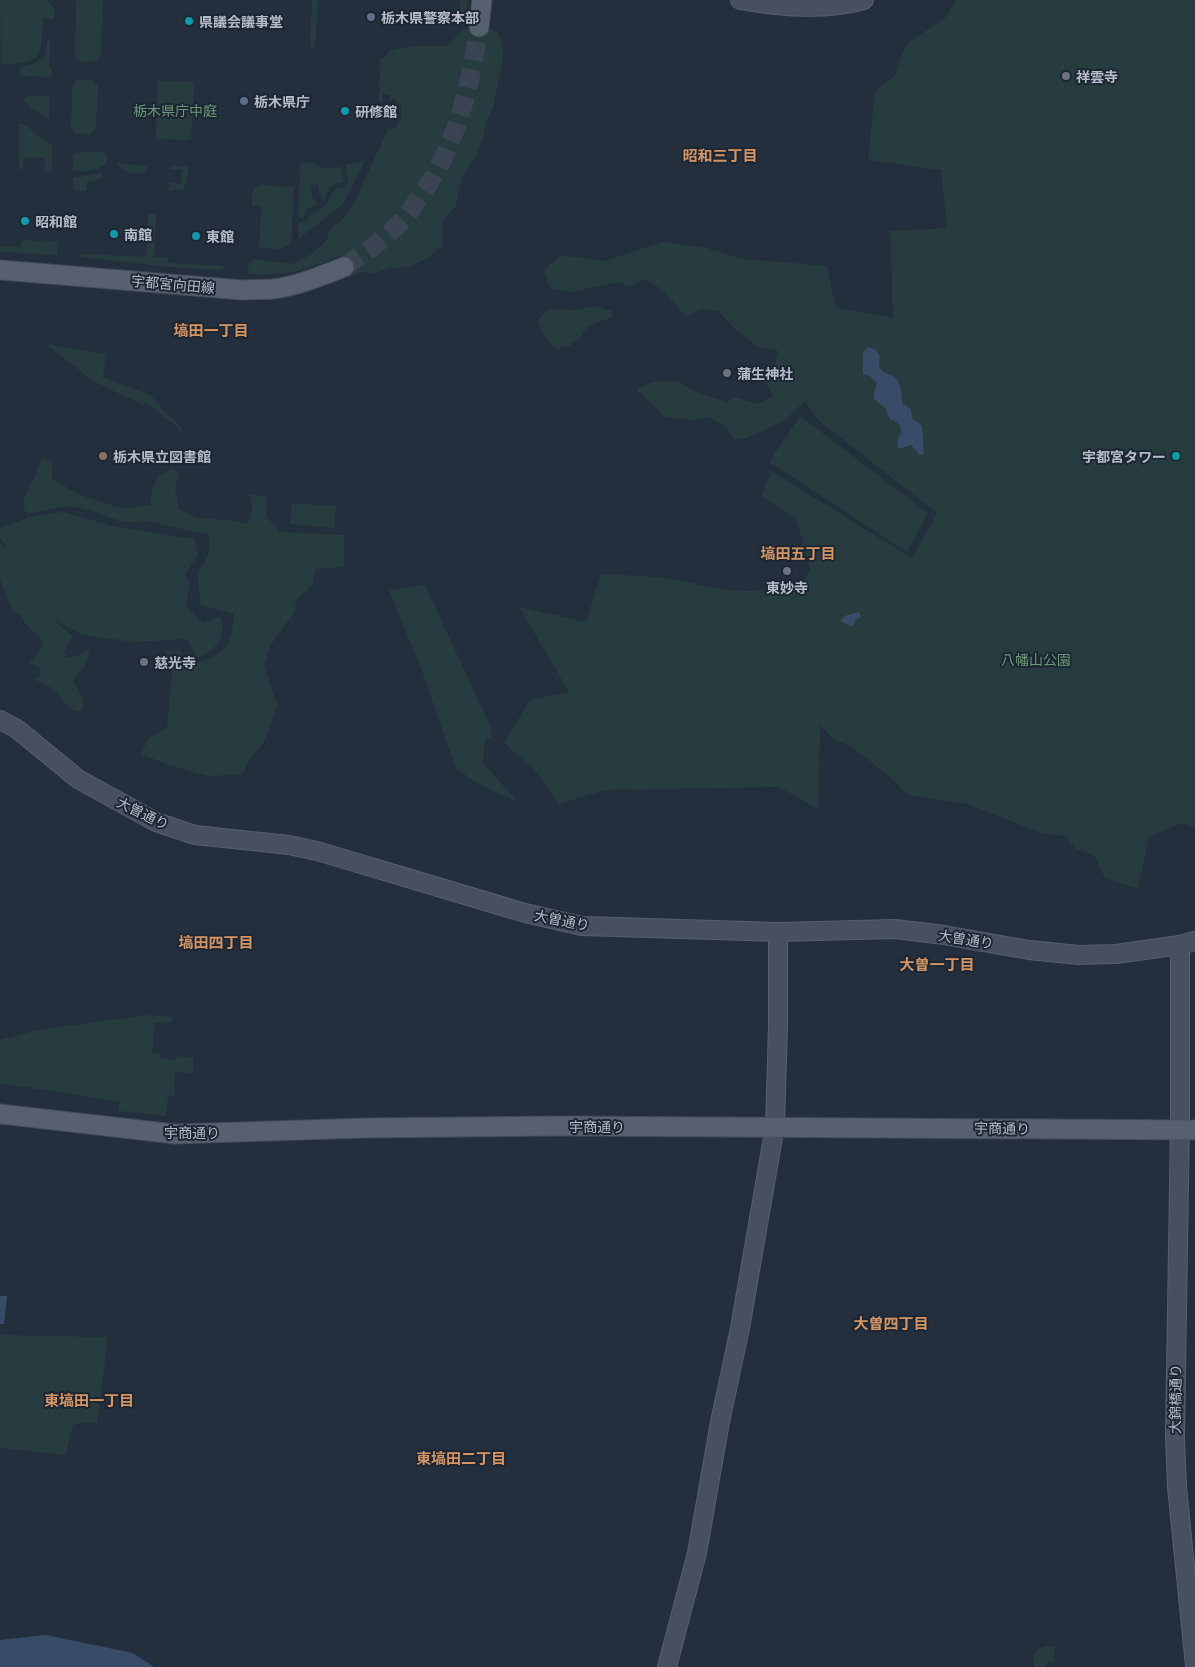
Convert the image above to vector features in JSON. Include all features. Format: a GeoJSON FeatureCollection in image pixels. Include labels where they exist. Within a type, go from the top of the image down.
{"type":"FeatureCollection","features":[{"type":"Feature","properties":{"kind":"main road"},"geometry":{"type":"LineString","coordinates":[[479,27],[482,0]]}},
{"type":"Feature","properties":{"kind":"main road","name":"宇都宮向田線"},"geometry":{"type":"LineString","coordinates":[[0,270],[242,290],[273,289],[288,286],[311,280],[344,267]]}},
{"type":"Feature","properties":{"kind":"main road","name":"宇商通り"},"geometry":{"type":"LineString","coordinates":[[0,1114],[146,1131],[190,1134],[366,1128],[551,1126],[1187,1130]]}},
{"type":"Feature","properties":{"kind":"street"},"geometry":{"type":"LineString","coordinates":[[740,0],[770,5],[804,7],[837,5],[864,0]]}},
{"type":"Feature","properties":{"kind":"street","name":"大曽通り"},"geometry":{"type":"LineString","coordinates":[[0,720],[17,729],[78,779],[156,822],[196,835],[289,845],[316,851],[517,910],[582,926],[778,932],[895,929],[944,935],[1029,950],[1080,955],[1116,954],[1188,943]]}},
{"type":"Feature","properties":{"kind":"street"},"geometry":{"type":"LineString","coordinates":[[667,1667],[697,1553],[720,1422],[740,1328],[775,1126],[778,932]]}},
{"type":"Feature","properties":{"kind":"street","name":"大錦橋通り"},"geometry":{"type":"LineString","coordinates":[[1188,943],[1187,1130],[1175,1438],[1177,1487],[1195,1666]]}},
{"type":"Feature","properties":{"kind":"green space"},"geometry":{"type":"Polygon","coordinates":[[[0,0],[47,0],[55,9],[54,19],[43,19],[42,42],[37,56],[25,62],[2,64],[1,75],[0,0]]]}},
{"type":"Feature","properties":{"kind":"green space"},"geometry":{"type":"Polygon","coordinates":[[[76,0],[103,0],[101,53],[94,62],[79,61],[75,56],[76,0]]]}},
{"type":"Feature","properties":{"kind":"green space"},"geometry":{"type":"Polygon","coordinates":[[[312,0],[318,0],[315,47],[310,47],[312,0]]]}},
{"type":"Feature","properties":{"kind":"green space"},"geometry":{"type":"Polygon","coordinates":[[[460,0],[467,0],[465,25],[458,25],[460,0]]]}},
{"type":"Feature","properties":{"kind":"green space","name":"八幡山公園"},"geometry":{"type":"Polygon","coordinates":[[[956,0],[1195,0],[1195,827],[1182,823],[1149,837],[1138,889],[1104,877],[1096,858],[1076,849],[1065,836],[1042,833],[967,804],[908,795],[891,778],[851,746],[834,740],[820,725],[818,809],[779,787],[605,790],[559,804],[534,769],[504,743],[530,700],[569,692],[519,607],[586,622],[601,574],[660,577],[732,591],[801,590],[810,568],[797,521],[762,495],[771,471],[912,558],[937,513],[818,420],[805,401],[784,421],[742,440],[732,437],[728,429],[709,417],[691,420],[665,417],[637,390],[652,382],[678,381],[700,394],[728,402],[735,397],[757,404],[773,396],[761,374],[775,364],[778,350],[758,347],[735,329],[718,311],[701,309],[686,316],[661,289],[645,279],[629,287],[619,282],[571,292],[550,288],[544,270],[561,255],[604,261],[663,242],[707,248],[743,259],[827,266],[836,308],[893,318],[890,231],[947,228],[941,170],[868,160],[875,92],[895,75],[906,44],[945,18],[956,0]]]}},
{"type":"Feature","properties":{"kind":"green space"},"geometry":{"type":"Polygon","coordinates":[[[464,29],[492,29],[499,34],[503,48],[503,58],[493,108],[486,121],[477,154],[462,177],[455,207],[443,221],[442,246],[427,258],[409,267],[388,268],[376,273],[361,272],[349,278],[338,256],[306,269],[260,275],[248,274],[249,263],[254,259],[292,264],[310,255],[326,241],[331,228],[343,219],[355,201],[388,129],[396,128],[401,118],[401,105],[394,98],[390,101],[390,94],[382,94],[382,101],[379,101],[380,59],[384,58],[389,51],[411,46],[447,46],[464,29]]]}},
{"type":"Feature","properties":{"kind":"green space"},"geometry":{"type":"Polygon","coordinates":[[[48,39],[50,39],[49,68],[52,69],[52,77],[20,76],[21,67],[35,63],[45,55],[48,39]]]}},
{"type":"Feature","properties":{"kind":"green space"},"geometry":{"type":"Polygon","coordinates":[[[78,79],[92,80],[98,86],[96,128],[90,134],[76,134],[71,129],[72,86],[78,79]]]}},
{"type":"Feature","properties":{"kind":"green space","name":"栃木県庁中庭"},"geometry":{"type":"Polygon","coordinates":[[[158,81],[194,82],[191,140],[156,139],[158,81]]]}},
{"type":"Feature","properties":{"kind":"green space"},"geometry":{"type":"Polygon","coordinates":[[[27,96],[49,96],[49,118],[41,115],[24,101],[27,96]]]}},
{"type":"Feature","properties":{"kind":"green space"},"geometry":{"type":"Polygon","coordinates":[[[19,124],[23,124],[52,145],[52,171],[45,171],[45,158],[24,158],[23,169],[19,169],[19,124]]]}},
{"type":"Feature","properties":{"kind":"green space"},"geometry":{"type":"Polygon","coordinates":[[[81,152],[103,152],[107,155],[106,164],[99,168],[82,172],[73,171],[73,156],[81,152]]]}},
{"type":"Feature","properties":{"kind":"green space"},"geometry":{"type":"Polygon","coordinates":[[[365,160],[343,204],[298,239],[298,223],[306,221],[311,214],[326,205],[337,187],[343,188],[347,185],[345,165],[365,160]]]}},
{"type":"Feature","properties":{"kind":"green space"},"geometry":{"type":"Polygon","coordinates":[[[311,162],[322,168],[341,167],[344,182],[330,187],[324,201],[319,192],[318,185],[311,184],[312,198],[319,204],[307,209],[303,218],[298,218],[300,166],[301,163],[311,162]]]}},
{"type":"Feature","properties":{"kind":"green space"},"geometry":{"type":"Polygon","coordinates":[[[117,163],[146,166],[147,168],[143,173],[136,174],[121,169],[117,163]]]}},
{"type":"Feature","properties":{"kind":"green space"},"geometry":{"type":"Polygon","coordinates":[[[170,166],[188,167],[187,182],[185,183],[184,190],[167,190],[171,182],[181,184],[182,170],[171,169],[170,166]]]}},
{"type":"Feature","properties":{"kind":"green space"},"geometry":{"type":"Polygon","coordinates":[[[102,173],[102,178],[87,182],[86,191],[77,191],[73,188],[73,177],[102,173]]]}},
{"type":"Feature","properties":{"kind":"green space"},"geometry":{"type":"Polygon","coordinates":[[[261,185],[294,187],[291,244],[281,249],[259,248],[261,207],[252,206],[252,199],[254,191],[261,185]]]}},
{"type":"Feature","properties":{"kind":"green space"},"geometry":{"type":"Polygon","coordinates":[[[148,214],[156,214],[154,257],[168,258],[168,263],[224,266],[224,268],[221,270],[169,267],[81,257],[80,254],[146,257],[148,214]]]}},
{"type":"Feature","properties":{"kind":"green space"},"geometry":{"type":"Polygon","coordinates":[[[24,240],[58,242],[57,255],[0,252],[0,246],[19,247],[24,240]]]}},
{"type":"Feature","properties":{"kind":"green space"},"geometry":{"type":"Polygon","coordinates":[[[595,306],[613,311],[612,317],[588,326],[580,338],[569,346],[556,349],[543,334],[537,321],[549,309],[575,310],[595,306]]]}},
{"type":"Feature","properties":{"kind":"green space"},"geometry":{"type":"Polygon","coordinates":[[[46,344],[106,354],[103,377],[150,395],[182,429],[179,435],[179,428],[146,403],[143,405],[93,381],[46,344]]]}},
{"type":"Feature","properties":{"kind":"green space"},"geometry":{"type":"Polygon","coordinates":[[[800,416],[928,513],[907,552],[769,462],[800,416]]]}},
{"type":"Feature","properties":{"kind":"green space"},"geometry":{"type":"Polygon","coordinates":[[[43,456],[52,464],[52,479],[80,495],[125,509],[151,504],[155,482],[173,467],[179,474],[175,490],[179,509],[195,518],[227,520],[248,524],[252,509],[250,494],[266,497],[267,517],[280,532],[344,535],[344,567],[316,569],[312,586],[295,600],[296,609],[271,645],[264,665],[277,705],[263,744],[250,758],[242,775],[206,776],[141,754],[148,739],[167,728],[172,672],[166,650],[180,650],[188,665],[217,655],[228,644],[231,636],[234,614],[200,605],[198,572],[209,553],[210,535],[145,521],[125,522],[82,508],[56,508],[27,514],[23,505],[24,500],[43,456]]]}},
{"type":"Feature","properties":{"kind":"green space"},"geometry":{"type":"Polygon","coordinates":[[[292,503],[336,506],[334,528],[290,524],[292,503]]]}},
{"type":"Feature","properties":{"kind":"green space"},"geometry":{"type":"Polygon","coordinates":[[[62,512],[117,527],[195,539],[198,555],[185,574],[190,583],[186,605],[203,623],[221,616],[223,624],[222,637],[216,646],[198,658],[187,639],[134,642],[83,635],[56,621],[73,637],[64,652],[66,657],[78,656],[86,650],[90,652],[85,665],[73,681],[80,692],[83,703],[82,711],[72,709],[52,688],[33,679],[40,676],[41,670],[38,666],[29,664],[43,646],[39,636],[26,625],[21,616],[12,610],[0,580],[0,542],[8,550],[0,537],[0,528],[29,517],[62,512]]]}},
{"type":"Feature","properties":{"kind":"green space"},"geometry":{"type":"Polygon","coordinates":[[[425,585],[491,728],[491,738],[485,740],[483,763],[517,801],[491,791],[456,769],[422,671],[389,590],[425,585]]]}},
{"type":"Feature","properties":{"kind":"green space"},"geometry":{"type":"Polygon","coordinates":[[[148,1015],[173,1017],[172,1022],[155,1023],[152,1053],[160,1054],[160,1058],[175,1060],[176,1056],[193,1058],[193,1073],[175,1072],[174,1096],[168,1096],[166,1116],[118,1111],[120,1102],[0,1083],[0,1040],[37,1030],[148,1015]]]}},
{"type":"Feature","properties":{"kind":"green space"},"geometry":{"type":"Polygon","coordinates":[[[0,1335],[108,1337],[97,1424],[82,1422],[73,1425],[65,1455],[0,1448],[0,1335]]]}},
{"type":"Feature","properties":{"kind":"green space"},"geometry":{"type":"Polygon","coordinates":[[[1044,1646],[1055,1647],[1054,1663],[1048,1661],[1046,1667],[1034,1667],[1033,1658],[1036,1651],[1044,1646]]]}},
{"type":"Feature","properties":{"kind":"water"},"geometry":{"type":"Polygon","coordinates":[[[868,347],[875,349],[880,357],[879,367],[885,373],[896,378],[901,392],[902,403],[911,409],[912,418],[922,426],[924,454],[920,455],[911,445],[898,449],[898,438],[902,432],[898,423],[890,419],[885,408],[874,399],[877,383],[870,376],[863,374],[863,352],[868,347]]]}},
{"type":"Feature","properties":{"kind":"water"},"geometry":{"type":"Polygon","coordinates":[[[859,612],[861,617],[856,620],[853,627],[840,621],[847,615],[859,612]]]}},
{"type":"Feature","properties":{"kind":"water"},"geometry":{"type":"Polygon","coordinates":[[[0,1296],[7,1296],[4,1324],[0,1324],[0,1296]]]}},
{"type":"Feature","properties":{"kind":"water"},"geometry":{"type":"Polygon","coordinates":[[[46,1635],[133,1653],[154,1667],[0,1667],[0,1640],[46,1635]]]}},
{"type":"Feature","properties":{"kind":"tunnel"},"geometry":{"type":"LineString","coordinates":[[344,267],[396,227],[407,215],[432,179],[443,159],[460,117],[479,27]]}},
{"type":"Feature","properties":{"kind":"place","name":"栃木県警察本部"},"geometry":{"type":"Point","coordinates":[371,17]}},
{"type":"Feature","properties":{"kind":"place","name":"県議会議事堂"},"geometry":{"type":"Point","coordinates":[189,21]}},
{"type":"Feature","properties":{"kind":"place","name":"祥雲寺"},"geometry":{"type":"Point","coordinates":[1066,76]}},
{"type":"Feature","properties":{"kind":"place","name":"栃木県庁"},"geometry":{"type":"Point","coordinates":[244,101]}},
{"type":"Feature","properties":{"kind":"place","name":"研修館"},"geometry":{"type":"Point","coordinates":[345,111]}},
{"type":"Feature","properties":{"kind":"place","name":"昭和館"},"geometry":{"type":"Point","coordinates":[25,221]}},
{"type":"Feature","properties":{"kind":"place","name":"南館"},"geometry":{"type":"Point","coordinates":[114,234]}},
{"type":"Feature","properties":{"kind":"place","name":"東館"},"geometry":{"type":"Point","coordinates":[196,236]}},
{"type":"Feature","properties":{"kind":"place","name":"蒲生神社"},"geometry":{"type":"Point","coordinates":[727,373]}},
{"type":"Feature","properties":{"kind":"place","name":"栃木県立図書館"},"geometry":{"type":"Point","coordinates":[103,456]}},
{"type":"Feature","properties":{"kind":"place","name":"宇都宮タワー"},"geometry":{"type":"Point","coordinates":[1176,456]}},
{"type":"Feature","properties":{"kind":"place","name":"東妙寺"},"geometry":{"type":"Point","coordinates":[787,571]}},
{"type":"Feature","properties":{"kind":"place","name":"慈光寺"},"geometry":{"type":"Point","coordinates":[144,662]}},
{"type":"Feature","properties":{"kind":"district","name":"昭和三丁目"},"geometry":{"type":"Point","coordinates":[720,155]}},
{"type":"Feature","properties":{"kind":"district","name":"塙田一丁目"},"geometry":{"type":"Point","coordinates":[211,330]}},
{"type":"Feature","properties":{"kind":"district","name":"塙田五丁目"},"geometry":{"type":"Point","coordinates":[798,553]}},
{"type":"Feature","properties":{"kind":"district","name":"塙田四丁目"},"geometry":{"type":"Point","coordinates":[216,942]}},
{"type":"Feature","properties":{"kind":"district","name":"大曽一丁目"},"geometry":{"type":"Point","coordinates":[937,964]}},
{"type":"Feature","properties":{"kind":"district","name":"大曽四丁目"},"geometry":{"type":"Point","coordinates":[891,1323]}},
{"type":"Feature","properties":{"kind":"district","name":"東塙田一丁目"},"geometry":{"type":"Point","coordinates":[89,1400]}},
{"type":"Feature","properties":{"kind":"district","name":"東塙田二丁目"},"geometry":{"type":"Point","coordinates":[461,1458]}}]}
